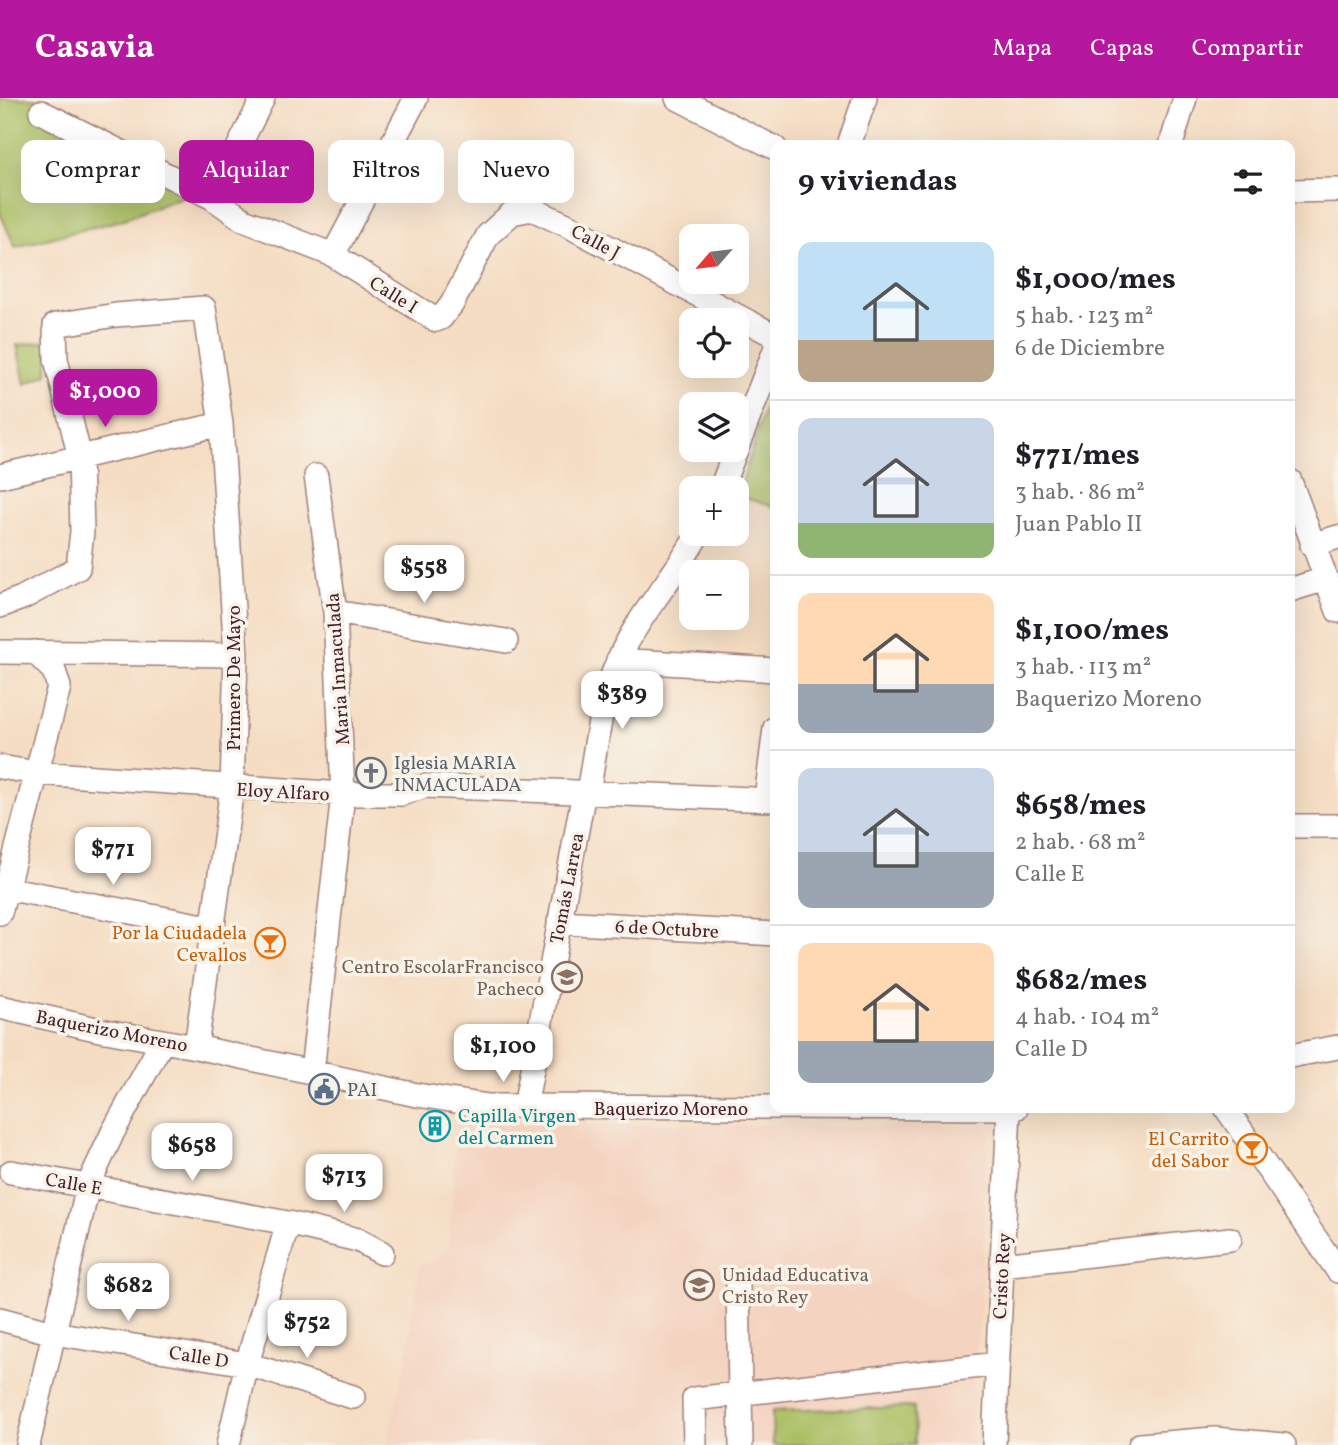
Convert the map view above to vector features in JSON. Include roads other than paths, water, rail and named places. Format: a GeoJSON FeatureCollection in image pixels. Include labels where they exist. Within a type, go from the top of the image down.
{"type":"FeatureCollection","features":[{"type":"Feature","properties":{"kind":"street"},"geometry":{"type":"LineString","coordinates":[[241,140],[262,98]]}},
{"type":"Feature","properties":{"kind":"street"},"geometry":{"type":"LineString","coordinates":[[220,203],[244,220],[333,255],[416,98]]}},
{"type":"Feature","properties":{"kind":"street"},"geometry":{"type":"LineString","coordinates":[[677,98],[770,145]]}},
{"type":"Feature","properties":{"kind":"street"},"geometry":{"type":"LineString","coordinates":[[851,140],[865,98]]}},
{"type":"Feature","properties":{"kind":"street"},"geometry":{"type":"LineString","coordinates":[[1173,140],[1187,98]]}},
{"type":"Feature","properties":{"kind":"street"},"geometry":{"type":"LineString","coordinates":[[1186,140],[1187,98]]}},
{"type":"Feature","properties":{"kind":"street"},"geometry":{"type":"LineString","coordinates":[[41,112],[179,181]]}},
{"type":"Feature","properties":{"kind":"street"},"geometry":{"type":"LineString","coordinates":[[1295,191],[1338,190]]}},
{"type":"Feature","properties":{"kind":"street","name":"Calle J"},"geometry":{"type":"LineString","coordinates":[[452,304],[488,235],[512,213],[532,209],[770,333]]}},
{"type":"Feature","properties":{"kind":"street","name":"Calle I"},"geometry":{"type":"LineString","coordinates":[[333,255],[436,320],[442,318],[452,304]]}},
{"type":"Feature","properties":{"kind":"street","name":"Primero De Mayo"},"geometry":{"type":"LineString","coordinates":[[80,458],[56,359],[55,326],[116,315],[204,308],[221,424],[236,655],[232,788],[196,1047]]}},
{"type":"Feature","properties":{"kind":"street"},"geometry":{"type":"LineString","coordinates":[[726,476],[770,363]]}},
{"type":"Feature","properties":{"kind":"street"},"geometry":{"type":"LineString","coordinates":[[0,476],[221,424]]}},
{"type":"Feature","properties":{"kind":"street"},"geometry":{"type":"LineString","coordinates":[[0,606],[22,598],[78,568],[82,531],[80,458]]}},
{"type":"Feature","properties":{"kind":"street","name":"Maria Inmaculada"},"geometry":{"type":"LineString","coordinates":[[312,1072],[343,794],[335,612],[316,476]]}},
{"type":"Feature","properties":{"kind":"street"},"geometry":{"type":"LineString","coordinates":[[1295,496],[1338,611]]}},
{"type":"Feature","properties":{"kind":"street"},"geometry":{"type":"LineString","coordinates":[[1312,545],[1338,537]]}},
{"type":"Feature","properties":{"kind":"street","name":"Tomás Larrea"},"geometry":{"type":"LineString","coordinates":[[525,1107],[586,792],[602,717],[618,660],[690,546]]}},
{"type":"Feature","properties":{"kind":"street"},"geometry":{"type":"LineString","coordinates":[[1295,588],[1325,579]]}},
{"type":"Feature","properties":{"kind":"street"},"geometry":{"type":"LineString","coordinates":[[335,612],[506,641]]}},
{"type":"Feature","properties":{"kind":"street"},"geometry":{"type":"LineString","coordinates":[[0,652],[236,655]]}},
{"type":"Feature","properties":{"kind":"street"},"geometry":{"type":"LineString","coordinates":[[0,913],[3,888],[59,687],[54,671],[34,652]]}},
{"type":"Feature","properties":{"kind":"street"},"geometry":{"type":"LineString","coordinates":[[618,660],[770,670]]}},
{"type":"Feature","properties":{"kind":"street","name":"Eloy Alfaro"},"geometry":{"type":"LineString","coordinates":[[0,767],[37,773],[343,794],[401,794],[425,786],[770,800]]}},
{"type":"Feature","properties":{"kind":"street"},"geometry":{"type":"LineString","coordinates":[[1295,826],[1338,826]]}},
{"type":"Feature","properties":{"kind":"street"},"geometry":{"type":"LineString","coordinates":[[3,888],[214,928]]}},
{"type":"Feature","properties":{"kind":"street","name":"6 de Octubre"},"geometry":{"type":"LineString","coordinates":[[559,922],[770,934]]}},
{"type":"Feature","properties":{"kind":"street","name":"Baquerizo Moreno"},"geometry":{"type":"LineString","coordinates":[[0,1007],[449,1101],[525,1107],[770,1108]]}},
{"type":"Feature","properties":{"kind":"street"},"geometry":{"type":"LineString","coordinates":[[28,1445],[88,1186],[113,1132],[162,1042]]}},
{"type":"Feature","properties":{"kind":"street"},"geometry":{"type":"LineString","coordinates":[[1295,1055],[1338,1047]]}},
{"type":"Feature","properties":{"kind":"street","name":"Cristo Rey"},"geometry":{"type":"LineString","coordinates":[[994,1445],[1011,1113]]}},
{"type":"Feature","properties":{"kind":"street"},"geometry":{"type":"LineString","coordinates":[[1229,1113],[1338,1271]]}},
{"type":"Feature","properties":{"kind":"street","name":"Calle E"},"geometry":{"type":"LineString","coordinates":[[11,1172],[288,1223],[358,1240],[382,1253]]}},
{"type":"Feature","properties":{"kind":"street"},"geometry":{"type":"LineString","coordinates":[[228,1445],[247,1364],[288,1223]]}},
{"type":"Feature","properties":{"kind":"street"},"geometry":{"type":"LineString","coordinates":[[1002,1265],[1230,1239]]}},
{"type":"Feature","properties":{"kind":"street"},"geometry":{"type":"LineString","coordinates":[[738,1284],[741,1445]]}},
{"type":"Feature","properties":{"kind":"street","name":"Calle D"},"geometry":{"type":"LineString","coordinates":[[0,1319],[53,1333],[247,1364],[354,1397]]}},
{"type":"Feature","properties":{"kind":"street"},"geometry":{"type":"LineString","coordinates":[[695,1445],[694,1399],[998,1364]]}},
{"type":"Feature","properties":{"kind":"street"},"geometry":{"type":"LineString","coordinates":[[1140,1445],[1214,1438],[1284,1445]]}},
{"type":"Feature","properties":{"kind":"place","name":"Iglesia MARIA INMACULADA"},"geometry":{"type":"Point","coordinates":[371,773]}},
{"type":"Feature","properties":{"kind":"place","name":"Por la Ciudadela Cevallos"},"geometry":{"type":"Point","coordinates":[270,943]}},
{"type":"Feature","properties":{"kind":"place","name":"Centro EscolarFrancisco Pacheco"},"geometry":{"type":"Point","coordinates":[567,977]}},
{"type":"Feature","properties":{"kind":"place","name":"PAI"},"geometry":{"type":"Point","coordinates":[324,1089]}},
{"type":"Feature","properties":{"kind":"place","name":"Capilla Virgen del Carmen"},"geometry":{"type":"Point","coordinates":[435,1126]}},
{"type":"Feature","properties":{"kind":"place","name":"El Carrito del Sabor"},"geometry":{"type":"Point","coordinates":[1252,1149]}},
{"type":"Feature","properties":{"kind":"place","name":"Unidad Educativa Cristo Rey"},"geometry":{"type":"Point","coordinates":[699,1285]}}]}
